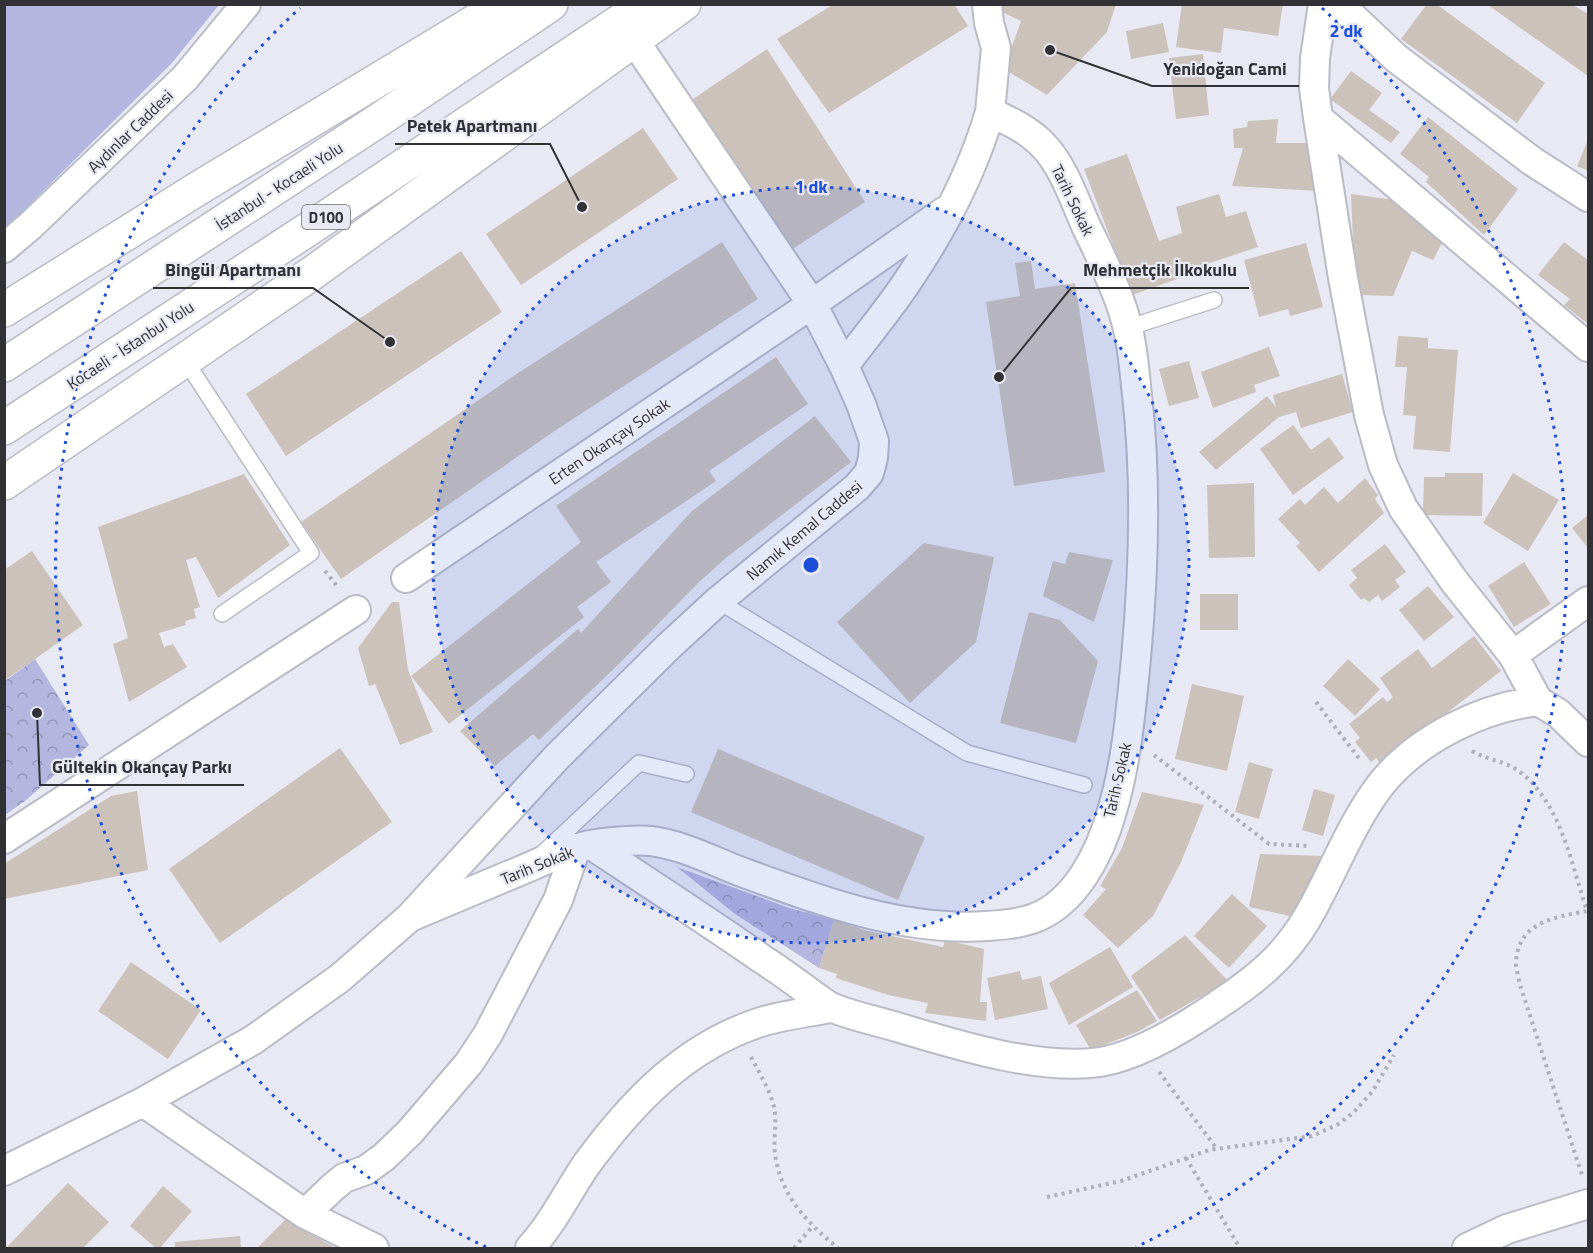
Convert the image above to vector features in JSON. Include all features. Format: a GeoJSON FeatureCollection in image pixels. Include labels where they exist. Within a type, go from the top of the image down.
{"type":"FeatureCollection","features":[{"type":"Feature","properties":{"kind":"highway"},"geometry":{"type":"LineString","coordinates":[[4,310],[202,186],[504,4]]}},
{"type":"Feature","properties":{"kind":"highway","name":"İstanbul - Kocaeli Yolu"},"geometry":{"type":"LineString","coordinates":[[4,365],[379,120],[551,4]]}},
{"type":"Feature","properties":{"kind":"highway","name":"Kocaeli - İstanbul Yolu"},"geometry":{"type":"LineString","coordinates":[[4,428],[320,222],[646,4]]}},
{"type":"Feature","properties":{"kind":"highway"},"geometry":{"type":"LineString","coordinates":[[4,483],[311,274],[684,4]]}},
{"type":"Feature","properties":{"kind":"street","name":"Aydınlar Caddesi"},"geometry":{"type":"LineString","coordinates":[[4,248],[185,78],[246,4]]}},
{"type":"Feature","properties":{"kind":"street"},"geometry":{"type":"LineString","coordinates":[[844,366],[905,286],[952,206],[981,142],[990,112],[996,48],[989,23],[987,4]]}},
{"type":"Feature","properties":{"kind":"street"},"geometry":{"type":"LineString","coordinates":[[1323,4],[1315,58],[1314,88],[1343,278],[1369,415],[1383,465],[1402,508],[1513,655],[1538,701],[1558,713],[1588,742]]}},
{"type":"Feature","properties":{"kind":"street"},"geometry":{"type":"LineString","coordinates":[[1339,4],[1396,58],[1532,161],[1588,197]]}},
{"type":"Feature","properties":{"kind":"street","name":"Namık Kemal Caddesi"},"geometry":{"type":"LineString","coordinates":[[410,917],[557,757],[668,647],[718,602],[856,488],[869,473],[873,458],[874,441],[861,404],[812,304],[634,39]]}},
{"type":"Feature","properties":{"kind":"street","name":"Tarih Sokak"},"geometry":{"type":"LineString","coordinates":[[410,917],[525,869],[585,847],[649,841],[678,847],[819,899],[903,921],[933,926],[974,927],[1014,924],[1036,918],[1053,908],[1085,873],[1112,812],[1128,734],[1140,614],[1144,493],[1131,344],[1123,310],[1104,265],[1052,157],[1044,145],[1024,129],[990,112]]}},
{"type":"Feature","properties":{"kind":"street"},"geometry":{"type":"LineString","coordinates":[[1318,118],[1588,347]]}},
{"type":"Feature","properties":{"kind":"street","name":"Erten Okançay Sokak"},"geometry":{"type":"LineString","coordinates":[[406,578],[812,304],[952,206]]}},
{"type":"Feature","properties":{"kind":"street"},"geometry":{"type":"LineString","coordinates":[[1513,655],[1588,601]]}},
{"type":"Feature","properties":{"kind":"street"},"geometry":{"type":"LineString","coordinates":[[4,839],[356,610]]}},
{"type":"Feature","properties":{"kind":"street"},"geometry":{"type":"LineString","coordinates":[[305,1214],[344,1178],[366,1170],[384,1156],[410,1132],[469,1063],[488,1034],[585,847],[764,960],[831,1008],[967,1047],[1030,1059],[1075,1064],[1101,1062],[1161,1039],[1202,1016],[1252,982],[1279,957],[1304,922],[1343,848],[1380,787],[1404,761],[1449,731],[1483,714],[1538,701]]}},
{"type":"Feature","properties":{"kind":"street"},"geometry":{"type":"LineString","coordinates":[[4,1171],[143,1102],[253,1040],[340,978],[410,917]]}},
{"type":"Feature","properties":{"kind":"street"},"geometry":{"type":"LineString","coordinates":[[530,1248],[543,1234],[585,1167],[618,1123],[645,1093],[682,1062],[724,1038],[764,1022],[831,1008]]}},
{"type":"Feature","properties":{"kind":"street"},"geometry":{"type":"LineString","coordinates":[[143,1102],[305,1214],[374,1248]]}},
{"type":"Feature","properties":{"kind":"street"},"geometry":{"type":"LineString","coordinates":[[1467,1248],[1587,1195]]}},
{"type":"Feature","properties":{"kind":"lane"},"geometry":{"type":"LineString","coordinates":[[1127,328],[1214,300]]}},
{"type":"Feature","properties":{"kind":"lane"},"geometry":{"type":"LineString","coordinates":[[185,360],[310,554],[222,614]]}},
{"type":"Feature","properties":{"kind":"lane"},"geometry":{"type":"LineString","coordinates":[[718,602],[967,753],[1084,786]]}},
{"type":"Feature","properties":{"kind":"lane"},"geometry":{"type":"LineString","coordinates":[[525,869],[639,764],[686,774]]}},
{"type":"Feature","properties":{"kind":"path"},"geometry":{"type":"LineString","coordinates":[[310,554],[356,610]]}},
{"type":"Feature","properties":{"kind":"path"},"geometry":{"type":"LineString","coordinates":[[1316,702],[1380,787]]}},
{"type":"Feature","properties":{"kind":"path"},"geometry":{"type":"LineString","coordinates":[[1449,731],[1467,748],[1482,757],[1517,770],[1534,785],[1552,810],[1587,911],[1547,919],[1534,926],[1524,936],[1516,964],[1521,988],[1587,1195]]}},
{"type":"Feature","properties":{"kind":"path"},"geometry":{"type":"LineString","coordinates":[[1128,734],[1269,844],[1343,848]]}},
{"type":"Feature","properties":{"kind":"path"},"geometry":{"type":"LineString","coordinates":[[737,1033],[764,1081],[773,1103],[777,1126],[775,1152],[779,1174],[792,1202],[812,1227],[838,1248]]}},
{"type":"Feature","properties":{"kind":"path"},"geometry":{"type":"LineString","coordinates":[[1141,1048],[1217,1149]]}},
{"type":"Feature","properties":{"kind":"path"},"geometry":{"type":"LineString","coordinates":[[1047,1197],[1121,1181],[1217,1149],[1312,1136],[1337,1125],[1353,1113],[1372,1092],[1394,1055]]}},
{"type":"Feature","properties":{"kind":"path"},"geometry":{"type":"LineString","coordinates":[[1186,1158],[1240,1248]]}},
{"type":"Feature","properties":{"kind":"path"},"geometry":{"type":"LineString","coordinates":[[794,1248],[812,1227]]}},
{"type":"Feature","properties":{"kind":"green space"},"geometry":{"type":"Polygon","coordinates":[[[5,5],[219,5],[172,63],[5,229],[5,5]]]}},
{"type":"Feature","properties":{"kind":"green space"},"geometry":{"type":"Polygon","coordinates":[[[35,659],[89,745],[25,801],[5,815],[5,681],[35,659]]]}},
{"type":"Feature","properties":{"kind":"green space"},"geometry":{"type":"Polygon","coordinates":[[[677,867],[789,908],[834,920],[819,968],[735,914],[677,867]]]}},
{"type":"Feature","properties":{"kind":"building"},"geometry":{"type":"Polygon","coordinates":[[[834,4],[954,4],[968,26],[829,113],[777,39],[834,4]]]}},
{"type":"Feature","properties":{"kind":"building"},"geometry":{"type":"Polygon","coordinates":[[[1000,4],[1116,4],[1107,32],[1047,95],[1004,69],[1021,21],[998,10],[1000,4]]]}},
{"type":"Feature","properties":{"kind":"building"},"geometry":{"type":"Polygon","coordinates":[[[1182,4],[1283,4],[1278,36],[1224,28],[1221,53],[1176,47],[1182,4]]]}},
{"type":"Feature","properties":{"kind":"building"},"geometry":{"type":"Polygon","coordinates":[[[1427,4],[1436,4],[1545,83],[1517,123],[1401,39],[1427,4]]]}},
{"type":"Feature","properties":{"kind":"building"},"geometry":{"type":"Polygon","coordinates":[[[1488,5],[1573,5],[1588,14],[1588,76],[1488,5]]]}},
{"type":"Feature","properties":{"kind":"building"},"geometry":{"type":"Polygon","coordinates":[[[1163,23],[1169,52],[1131,59],[1126,31],[1163,23]]]}},
{"type":"Feature","properties":{"kind":"building"},"geometry":{"type":"Polygon","coordinates":[[[767,49],[865,202],[791,250],[693,99],[767,49]]]}},
{"type":"Feature","properties":{"kind":"building"},"geometry":{"type":"Polygon","coordinates":[[[1203,54],[1209,115],[1176,119],[1169,58],[1203,54]]]}},
{"type":"Feature","properties":{"kind":"building"},"geometry":{"type":"Polygon","coordinates":[[[1351,71],[1382,93],[1369,110],[1400,132],[1391,143],[1330,99],[1351,71]]]}},
{"type":"Feature","properties":{"kind":"building"},"geometry":{"type":"Polygon","coordinates":[[[1428,117],[1518,189],[1484,235],[1426,182],[1429,177],[1400,154],[1428,117]]]}},
{"type":"Feature","properties":{"kind":"building"},"geometry":{"type":"Polygon","coordinates":[[[1278,119],[1276,143],[1311,143],[1318,191],[1232,186],[1243,148],[1234,148],[1233,129],[1247,127],[1248,121],[1278,119]]]}},
{"type":"Feature","properties":{"kind":"building"},"geometry":{"type":"Polygon","coordinates":[[[643,128],[678,179],[521,285],[486,234],[643,128]]]}},
{"type":"Feature","properties":{"kind":"building"},"geometry":{"type":"Polygon","coordinates":[[[1588,140],[1588,171],[1577,166],[1588,140]]]}},
{"type":"Feature","properties":{"kind":"building"},"geometry":{"type":"Polygon","coordinates":[[[1127,154],[1159,241],[1182,233],[1176,207],[1219,194],[1226,217],[1246,211],[1258,247],[1195,268],[1197,272],[1132,295],[1084,169],[1127,154]]]}},
{"type":"Feature","properties":{"kind":"building"},"geometry":{"type":"Polygon","coordinates":[[[1351,194],[1395,200],[1444,239],[1433,260],[1412,251],[1393,296],[1359,295],[1351,194]]]}},
{"type":"Feature","properties":{"kind":"building"},"geometry":{"type":"Polygon","coordinates":[[[722,242],[758,299],[556,430],[341,579],[301,522],[518,373],[722,242]]]}},
{"type":"Feature","properties":{"kind":"building"},"geometry":{"type":"Polygon","coordinates":[[[1564,242],[1588,260],[1588,324],[1564,305],[1570,299],[1538,275],[1564,242]]]}},
{"type":"Feature","properties":{"kind":"building"},"geometry":{"type":"Polygon","coordinates":[[[1306,243],[1323,307],[1290,316],[1288,309],[1259,317],[1244,260],[1306,243]]]}},
{"type":"Feature","properties":{"kind":"building"},"geometry":{"type":"Polygon","coordinates":[[[461,251],[502,312],[286,456],[246,394],[461,251]]]}},
{"type":"Feature","properties":{"kind":"building"},"geometry":{"type":"Polygon","coordinates":[[[1031,261],[1035,289],[1075,283],[1105,472],[1014,486],[986,302],[1020,296],[1015,263],[1031,261]]]}},
{"type":"Feature","properties":{"kind":"building"},"geometry":{"type":"Polygon","coordinates":[[[1398,336],[1428,338],[1428,348],[1458,350],[1450,452],[1413,449],[1416,416],[1403,415],[1407,367],[1395,367],[1398,336]]]}},
{"type":"Feature","properties":{"kind":"building"},"geometry":{"type":"Polygon","coordinates":[[[1269,347],[1280,376],[1254,385],[1256,392],[1213,408],[1201,372],[1269,347]]]}},
{"type":"Feature","properties":{"kind":"building"},"geometry":{"type":"Polygon","coordinates":[[[776,357],[808,404],[709,471],[716,481],[596,562],[611,582],[577,607],[584,617],[449,724],[411,676],[581,542],[556,506],[776,357]]]}},
{"type":"Feature","properties":{"kind":"building"},"geometry":{"type":"Polygon","coordinates":[[[1189,361],[1199,398],[1169,406],[1159,369],[1189,361]]]}},
{"type":"Feature","properties":{"kind":"building"},"geometry":{"type":"Polygon","coordinates":[[[1342,374],[1353,412],[1301,428],[1296,412],[1279,417],[1216,470],[1199,452],[1267,396],[1276,407],[1273,395],[1342,374]]]}},
{"type":"Feature","properties":{"kind":"building"},"geometry":{"type":"Polygon","coordinates":[[[815,416],[851,462],[727,557],[539,740],[533,734],[495,766],[460,731],[578,629],[581,633],[692,511],[815,416]]]}},
{"type":"Feature","properties":{"kind":"building"},"geometry":{"type":"Polygon","coordinates":[[[1293,425],[1311,450],[1329,437],[1344,458],[1293,495],[1260,449],[1293,425]]]}},
{"type":"Feature","properties":{"kind":"building"},"geometry":{"type":"Polygon","coordinates":[[[1445,473],[1483,473],[1482,516],[1423,515],[1424,477],[1445,477],[1445,473]]]}},
{"type":"Feature","properties":{"kind":"building"},"geometry":{"type":"Polygon","coordinates":[[[1513,473],[1559,500],[1528,551],[1483,523],[1513,473]]]}},
{"type":"Feature","properties":{"kind":"building"},"geometry":{"type":"Polygon","coordinates":[[[244,474],[290,545],[218,598],[196,557],[186,560],[200,607],[194,609],[196,618],[185,621],[186,625],[159,633],[164,647],[173,644],[187,667],[129,702],[113,644],[128,638],[98,527],[244,474]]]}},
{"type":"Feature","properties":{"kind":"building"},"geometry":{"type":"Polygon","coordinates":[[[1365,478],[1378,495],[1375,499],[1384,513],[1319,572],[1296,546],[1300,543],[1278,519],[1300,499],[1305,505],[1324,487],[1338,503],[1365,478]]]}},
{"type":"Feature","properties":{"kind":"building"},"geometry":{"type":"Polygon","coordinates":[[[1254,483],[1255,557],[1209,558],[1207,485],[1254,483]]]}},
{"type":"Feature","properties":{"kind":"building"},"geometry":{"type":"Polygon","coordinates":[[[1588,515],[1588,548],[1572,528],[1588,515]]]}},
{"type":"Feature","properties":{"kind":"building"},"geometry":{"type":"Polygon","coordinates":[[[924,543],[994,557],[976,642],[910,703],[837,622],[924,543]]]}},
{"type":"Feature","properties":{"kind":"building"},"geometry":{"type":"Polygon","coordinates":[[[1385,544],[1406,572],[1395,580],[1400,587],[1382,601],[1378,595],[1369,602],[1364,598],[1361,600],[1349,585],[1357,578],[1351,570],[1385,544]]]}},
{"type":"Feature","properties":{"kind":"building"},"geometry":{"type":"Polygon","coordinates":[[[32,551],[83,625],[4,681],[4,570],[32,551]]]}},
{"type":"Feature","properties":{"kind":"building"},"geometry":{"type":"Polygon","coordinates":[[[1069,552],[1113,560],[1094,622],[1043,596],[1053,561],[1065,564],[1069,552]]]}},
{"type":"Feature","properties":{"kind":"building"},"geometry":{"type":"Polygon","coordinates":[[[1524,562],[1551,604],[1514,627],[1488,586],[1524,562]]]}},
{"type":"Feature","properties":{"kind":"building"},"geometry":{"type":"Polygon","coordinates":[[[1428,586],[1454,617],[1424,641],[1399,610],[1428,586]]]}},
{"type":"Feature","properties":{"kind":"building"},"geometry":{"type":"Polygon","coordinates":[[[1200,594],[1238,594],[1238,630],[1200,630],[1200,594]]]}},
{"type":"Feature","properties":{"kind":"building"},"geometry":{"type":"Polygon","coordinates":[[[392,602],[399,602],[408,670],[433,732],[400,745],[375,684],[369,686],[358,648],[392,602]]]}},
{"type":"Feature","properties":{"kind":"building"},"geometry":{"type":"Polygon","coordinates":[[[1029,612],[1060,620],[1098,661],[1076,743],[1000,723],[1029,612]]]}},
{"type":"Feature","properties":{"kind":"building"},"geometry":{"type":"Polygon","coordinates":[[[1474,636],[1501,671],[1381,764],[1376,758],[1371,762],[1355,742],[1360,738],[1349,724],[1383,697],[1387,702],[1393,697],[1380,678],[1418,649],[1432,668],[1474,636]]]}},
{"type":"Feature","properties":{"kind":"building"},"geometry":{"type":"Polygon","coordinates":[[[1348,659],[1380,689],[1355,716],[1323,686],[1348,659]]]}},
{"type":"Feature","properties":{"kind":"building"},"geometry":{"type":"Polygon","coordinates":[[[1192,684],[1244,696],[1227,771],[1175,759],[1192,684]]]}},
{"type":"Feature","properties":{"kind":"building"},"geometry":{"type":"Polygon","coordinates":[[[340,748],[392,822],[220,943],[169,869],[340,748]]]}},
{"type":"Feature","properties":{"kind":"building"},"geometry":{"type":"Polygon","coordinates":[[[718,749],[925,837],[898,900],[691,812],[718,749]]]}},
{"type":"Feature","properties":{"kind":"building"},"geometry":{"type":"Polygon","coordinates":[[[1249,762],[1273,769],[1259,819],[1235,812],[1249,762]]]}},
{"type":"Feature","properties":{"kind":"building"},"geometry":{"type":"Polygon","coordinates":[[[1314,789],[1335,795],[1323,836],[1302,830],[1314,789]]]}},
{"type":"Feature","properties":{"kind":"building"},"geometry":{"type":"Polygon","coordinates":[[[137,791],[148,870],[4,899],[4,864],[111,796],[137,791]]]}},
{"type":"Feature","properties":{"kind":"building"},"geometry":{"type":"Polygon","coordinates":[[[1142,792],[1204,805],[1181,862],[1153,916],[1118,948],[1083,915],[1106,889],[1100,886],[1122,848],[1142,792]]]}},
{"type":"Feature","properties":{"kind":"building"},"geometry":{"type":"Polygon","coordinates":[[[1260,854],[1324,856],[1294,917],[1249,907],[1260,854]]]}},
{"type":"Feature","properties":{"kind":"building"},"geometry":{"type":"Polygon","coordinates":[[[1232,894],[1267,926],[1229,968],[1194,936],[1232,894]]]}},
{"type":"Feature","properties":{"kind":"building"},"geometry":{"type":"Polygon","coordinates":[[[834,920],[868,931],[943,947],[945,940],[984,949],[980,1002],[987,1002],[986,1021],[925,1013],[928,1003],[888,995],[836,978],[837,974],[819,968],[834,920]]]}},
{"type":"Feature","properties":{"kind":"building"},"geometry":{"type":"Polygon","coordinates":[[[1185,935],[1228,981],[1160,1020],[1131,976],[1185,935]]]}},
{"type":"Feature","properties":{"kind":"building"},"geometry":{"type":"Polygon","coordinates":[[[1110,947],[1133,987],[1069,1025],[1049,983],[1110,947]]]}},
{"type":"Feature","properties":{"kind":"building"},"geometry":{"type":"Polygon","coordinates":[[[131,962],[201,1010],[168,1059],[98,1011],[131,962]]]}},
{"type":"Feature","properties":{"kind":"building"},"geometry":{"type":"Polygon","coordinates":[[[1020,971],[1022,980],[1041,976],[1048,1009],[995,1020],[987,978],[1020,971]]]}},
{"type":"Feature","properties":{"kind":"building"},"geometry":{"type":"Polygon","coordinates":[[[1137,990],[1157,1021],[1137,1032],[1091,1050],[1076,1025],[1137,990]]]}},
{"type":"Feature","properties":{"kind":"building"},"geometry":{"type":"Polygon","coordinates":[[[68,1183],[109,1222],[83,1248],[8,1248],[7,1247],[68,1183]]]}},
{"type":"Feature","properties":{"kind":"building"},"geometry":{"type":"Polygon","coordinates":[[[163,1186],[192,1211],[160,1248],[156,1248],[130,1226],[163,1186]]]}},
{"type":"Feature","properties":{"kind":"building"},"geometry":{"type":"Polygon","coordinates":[[[286,1219],[335,1248],[257,1248],[286,1219]]]}},
{"type":"Feature","properties":{"kind":"building"},"geometry":{"type":"Polygon","coordinates":[[[240,1236],[241,1248],[175,1248],[175,1242],[240,1236]]]}},
{"type":"Feature","properties":{"kind":"place","name":"Yenidoğan Cami"},"geometry":{"type":"Point","coordinates":[1050,50]}},
{"type":"Feature","properties":{"kind":"place","name":"Petek Apartmanı"},"geometry":{"type":"Point","coordinates":[582,207]}},
{"type":"Feature","properties":{"kind":"place","name":"Bingül Apartmanı"},"geometry":{"type":"Point","coordinates":[390,342]}},
{"type":"Feature","properties":{"kind":"place","name":"Mehmetçik İlkokulu"},"geometry":{"type":"Point","coordinates":[999,377]}},
{"type":"Feature","properties":{"kind":"place","name":"Gültekin Okançay Parkı"},"geometry":{"type":"Point","coordinates":[37,713]}}]}
